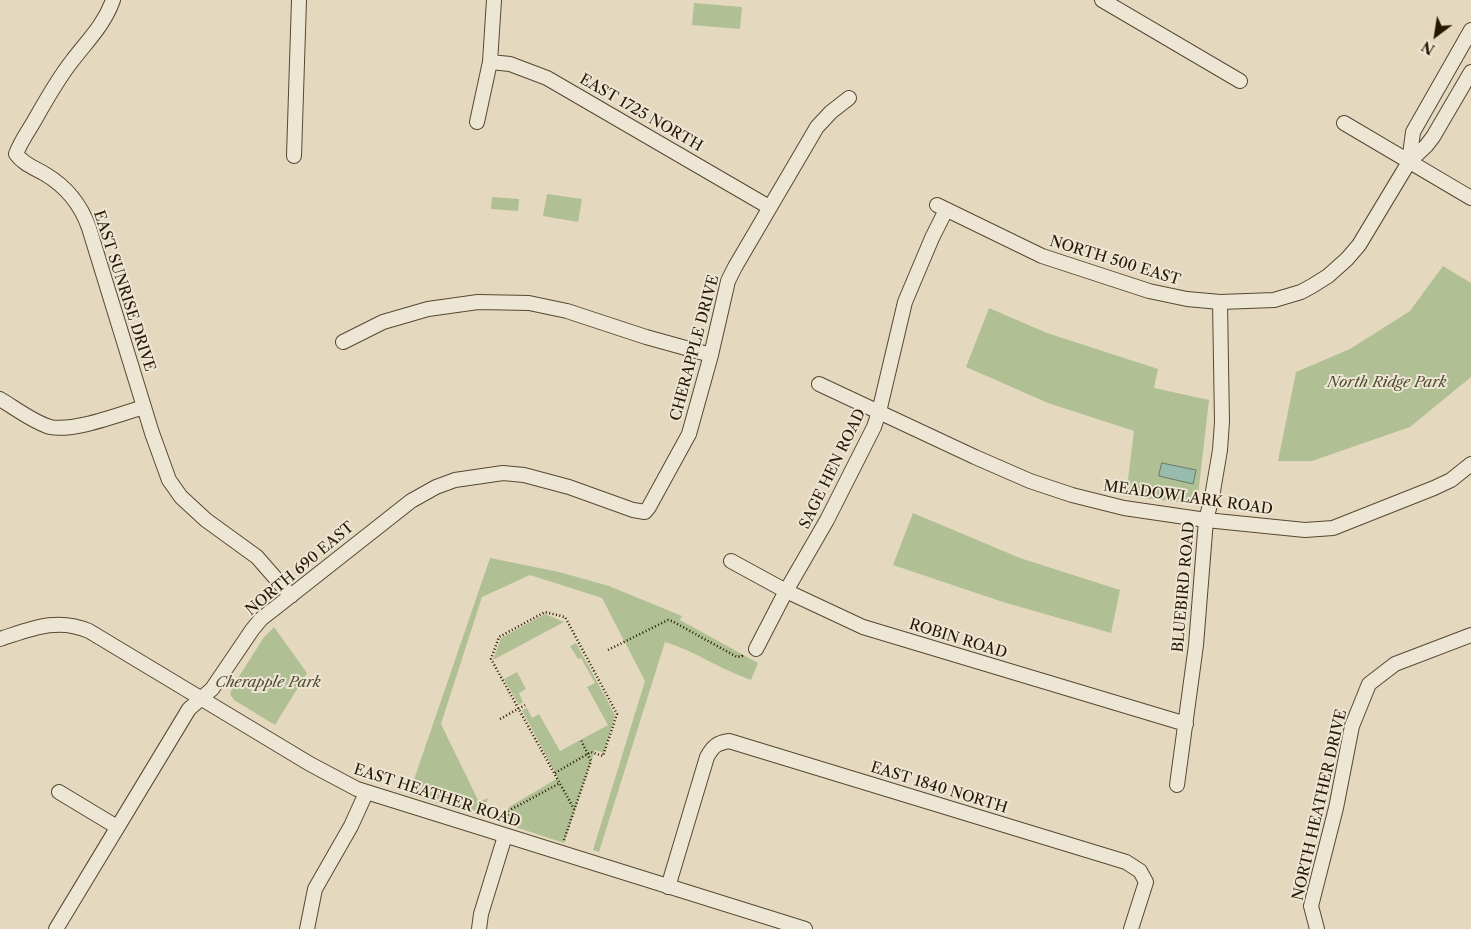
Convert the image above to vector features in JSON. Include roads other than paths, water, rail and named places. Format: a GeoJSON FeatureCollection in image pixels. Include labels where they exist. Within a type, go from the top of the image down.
{"type":"FeatureCollection","features":[{"type":"Feature","properties":{"kind":"street","name":"EAST SUNRISE DRIVE"},"geometry":{"type":"LineString","coordinates":[[113,0],[102,24],[62,76],[16,154],[23,162],[64,188],[81,209],[89,228],[144,407],[169,480],[181,498],[206,520],[257,557],[291,596]]}},
{"type":"Feature","properties":{"kind":"street"},"geometry":{"type":"LineString","coordinates":[[294,156],[299,0]]}},
{"type":"Feature","properties":{"kind":"street"},"geometry":{"type":"LineString","coordinates":[[478,122],[490,62],[494,0]]}},
{"type":"Feature","properties":{"kind":"street"},"geometry":{"type":"LineString","coordinates":[[1102,0],[1122,5],[1240,81]]}},
{"type":"Feature","properties":{"kind":"street","name":"NORTH 500 EAST"},"geometry":{"type":"LineString","coordinates":[[1409,162],[1413,132],[1471,30]]}},
{"type":"Feature","properties":{"kind":"street","name":"EAST 1725 NORTH"},"geometry":{"type":"LineString","coordinates":[[490,62],[510,64],[547,78],[769,208]]}},
{"type":"Feature","properties":{"kind":"street","name":"NORTH 500 EAST"},"geometry":{"type":"LineString","coordinates":[[942,207],[1042,256],[1149,291],[1182,299],[1220,302],[1274,300],[1301,292],[1328,276],[1360,245],[1409,162],[1433,137],[1471,72]]}},
{"type":"Feature","properties":{"kind":"street","name":"CHERAPPLE DRIVE"},"geometry":{"type":"LineString","coordinates":[[645,512],[689,434],[711,356],[728,281],[817,127],[831,112],[849,98]]}},
{"type":"Feature","properties":{"kind":"street"},"geometry":{"type":"LineString","coordinates":[[1344,123],[1471,198]]}},
{"type":"Feature","properties":{"kind":"street","name":"SAGE HEN ROAD"},"geometry":{"type":"LineString","coordinates":[[756,649],[786,591],[827,520],[874,427],[905,302],[932,238],[942,207]]}},
{"type":"Feature","properties":{"kind":"street"},"geometry":{"type":"LineString","coordinates":[[343,342],[383,322],[428,309],[478,302],[529,303],[567,311],[711,356]]}},
{"type":"Feature","properties":{"kind":"street","name":"BLUEBIRD ROAD"},"geometry":{"type":"LineString","coordinates":[[1177,784],[1196,645],[1206,520],[1220,450],[1222,422],[1220,302]]}},
{"type":"Feature","properties":{"kind":"street","name":"MEADOWLARK ROAD"},"geometry":{"type":"LineString","coordinates":[[819,384],[1030,481],[1124,508],[1206,520],[1305,530],[1333,528],[1443,484],[1471,464]]}},
{"type":"Feature","properties":{"kind":"street"},"geometry":{"type":"LineString","coordinates":[[0,399],[42,424],[52,427],[71,428],[144,407]]}},
{"type":"Feature","properties":{"kind":"street","name":"NORTH 690 EAST"},"geometry":{"type":"LineString","coordinates":[[56,929],[189,709],[212,689],[252,630],[261,620],[411,501],[436,486],[471,477],[504,473],[538,478],[633,510],[645,512]]}},
{"type":"Feature","properties":{"kind":"street","name":"ROBIN ROAD"},"geometry":{"type":"LineString","coordinates":[[731,561],[786,591],[863,627],[1186,724]]}},
{"type":"Feature","properties":{"kind":"street","name":"EAST HEATHER ROAD"},"geometry":{"type":"LineString","coordinates":[[2,635],[44,624],[78,626],[89,630],[310,764],[366,793],[505,831],[668,887],[805,929]]}},
{"type":"Feature","properties":{"kind":"street","name":"NORTH HEATHER DRIVE"},"geometry":{"type":"LineString","coordinates":[[1317,929],[1311,906],[1336,808],[1352,726],[1369,684],[1395,664],[1471,635]]}},
{"type":"Feature","properties":{"kind":"street","name":"EAST 1840 NORTH"},"geometry":{"type":"LineString","coordinates":[[668,887],[707,757],[718,742],[729,741],[1126,862],[1140,871],[1145,878],[1144,889],[1131,929]]}},
{"type":"Feature","properties":{"kind":"street"},"geometry":{"type":"LineString","coordinates":[[59,792],[117,827]]}},
{"type":"Feature","properties":{"kind":"street"},"geometry":{"type":"LineString","coordinates":[[307,929],[315,889],[351,826],[366,793]]}},
{"type":"Feature","properties":{"kind":"street"},"geometry":{"type":"LineString","coordinates":[[479,929],[483,906],[505,831]]}},
{"type":"Feature","properties":{"kind":"park label","name":"North Ridge Park"},"geometry":{"type":"Point","coordinates":[1387,383]}},
{"type":"Feature","properties":{"kind":"park label","name":"Cherapple Park"},"geometry":{"type":"Point","coordinates":[268,683]}}]}
